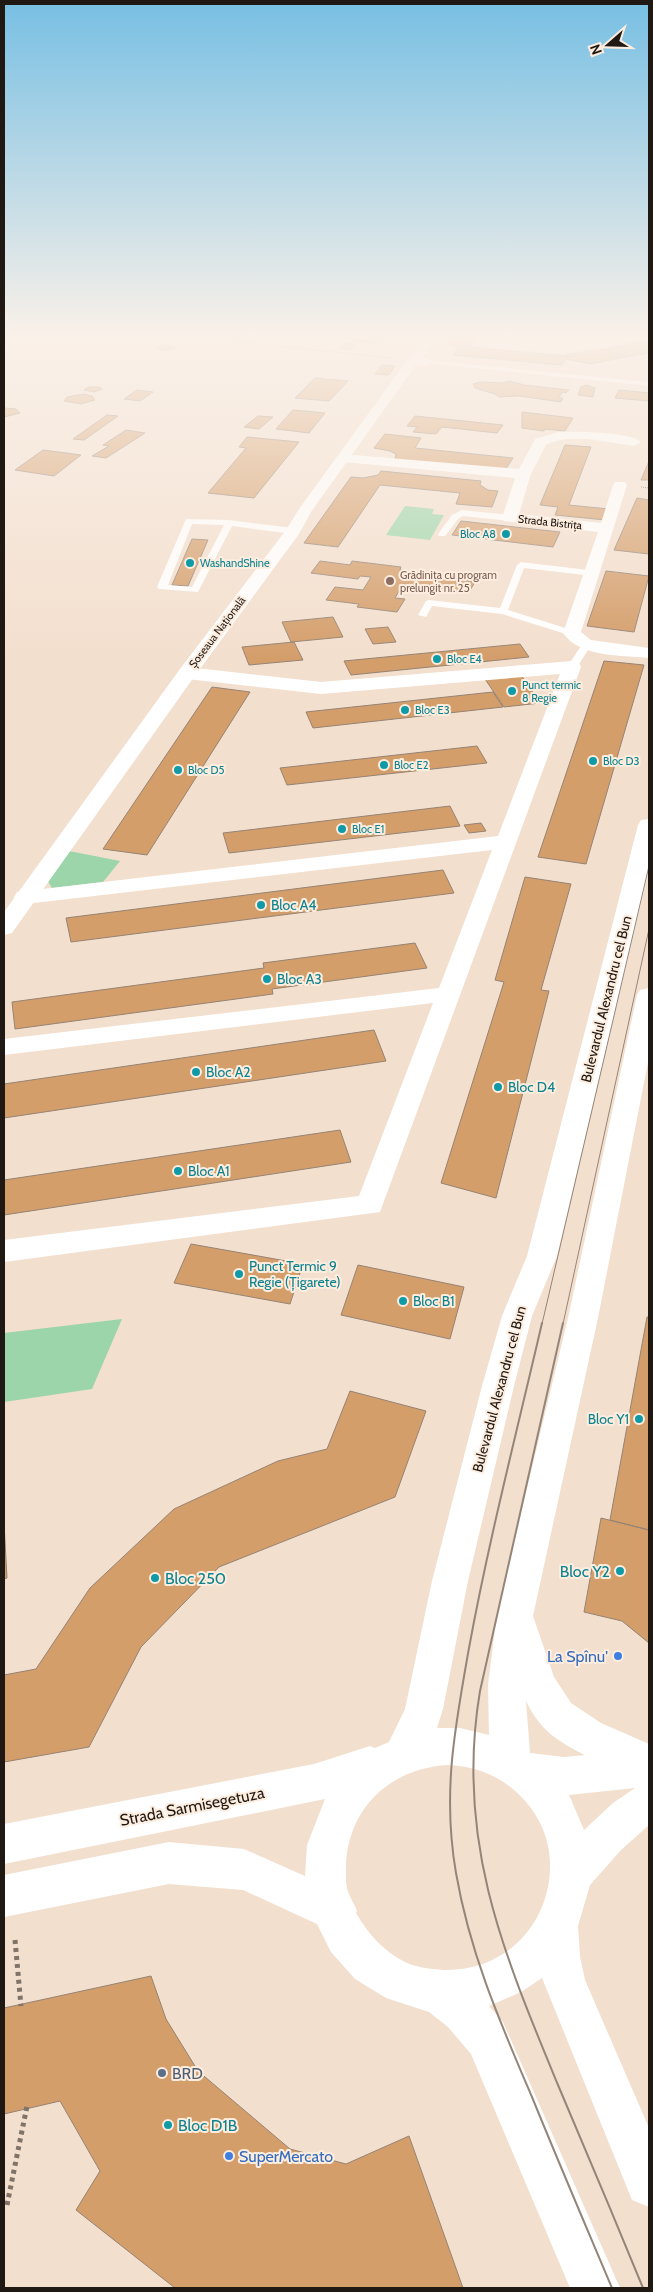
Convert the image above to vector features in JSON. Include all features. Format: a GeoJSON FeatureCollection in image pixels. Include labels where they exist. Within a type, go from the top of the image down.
{"type":"FeatureCollection","features":[{"type":"Feature","properties":{"kind":"street","name":"Șoseaua Națională"},"geometry":{"type":"LineString","coordinates":[[4,928],[186,673],[293,531],[304,512],[354,444]]}},
{"type":"Feature","properties":{"kind":"street","name":"Strada Bistrița"},"geometry":{"type":"LineString","coordinates":[[539,444],[524,474],[510,518],[606,528]]}},
{"type":"Feature","properties":{"kind":"street"},"geometry":{"type":"LineString","coordinates":[[343,458],[524,474]]}},
{"type":"Feature","properties":{"kind":"street"},"geometry":{"type":"LineString","coordinates":[[620,486],[594,573],[572,634],[586,645],[649,653]]}},
{"type":"Feature","properties":{"kind":"street"},"geometry":{"type":"LineString","coordinates":[[4,1251],[370,1205],[572,667],[321,688],[186,673]]}},
{"type":"Feature","properties":{"kind":"street","name":"Bulevardul Alexandru cel Bun"},"geometry":{"type":"LineString","coordinates":[[392,1756],[418,1727],[424,1709],[450,1581],[498,1386],[516,1316],[542,1256],[649,825]]}},
{"type":"Feature","properties":{"kind":"street"},"geometry":{"type":"LineString","coordinates":[[25,897],[506,842]]}},
{"type":"Feature","properties":{"kind":"street"},"geometry":{"type":"LineString","coordinates":[[4,1047],[449,994]]}},
{"type":"Feature","properties":{"kind":"street"},"geometry":{"type":"LineString","coordinates":[[392,1756],[355,1782],[343,1800],[331,1826],[326,1854],[328,1882],[336,1911],[353,1940],[376,1965],[406,1983],[439,1992],[463,1993],[486,1989],[514,1977],[539,1956],[558,1928],[567,1903],[570,1877],[568,1851],[560,1827],[548,1804],[535,1788],[512,1768],[508,1729],[507,1685],[514,1614],[583,1318],[649,995]]}},
{"type":"Feature","properties":{"kind":"street"},"geometry":{"type":"LineString","coordinates":[[514,1614],[535,1680],[545,1700],[558,1718],[577,1730],[649,1763]]}},
{"type":"Feature","properties":{"kind":"street","name":"Strada Sarmisegetuza"},"geometry":{"type":"LineString","coordinates":[[4,1844],[314,1783],[428,1745],[452,1745],[473,1748],[494,1756],[512,1768]]}},
{"type":"Feature","properties":{"kind":"street"},"geometry":{"type":"LineString","coordinates":[[512,1768],[542,1776],[564,1776],[649,1767]]}},
{"type":"Feature","properties":{"kind":"street"},"geometry":{"type":"LineString","coordinates":[[570,1877],[598,1844],[637,1809],[649,1802]]}},
{"type":"Feature","properties":{"kind":"street"},"geometry":{"type":"LineString","coordinates":[[4,1896],[169,1863],[244,1870],[336,1911]]}},
{"type":"Feature","properties":{"kind":"street"},"geometry":{"type":"LineString","coordinates":[[558,1928],[564,1981],[649,2183]]}},
{"type":"Feature","properties":{"kind":"street"},"geometry":{"type":"LineString","coordinates":[[439,1992],[464,2011],[486,2038],[595,2288]]}},
{"type":"Feature","properties":{"kind":"lane"},"geometry":{"type":"LineString","coordinates":[[442,534],[455,516],[462,513],[510,518]]}},
{"type":"Feature","properties":{"kind":"lane"},"geometry":{"type":"LineString","coordinates":[[229,523],[195,590],[162,588],[189,521],[229,523],[293,531]]}},
{"type":"Feature","properties":{"kind":"lane"},"geometry":{"type":"LineString","coordinates":[[503,611],[525,553]]}},
{"type":"Feature","properties":{"kind":"lane"},"geometry":{"type":"LineString","coordinates":[[521,565],[594,573]]}},
{"type":"Feature","properties":{"kind":"lane"},"geometry":{"type":"LineString","coordinates":[[423,615],[429,603],[503,611],[572,634]]}},
{"type":"Feature","properties":{"kind":"lane"},"geometry":{"type":"LineString","coordinates":[[572,667],[586,645]]}},
{"type":"Feature","properties":{"kind":"path"},"geometry":{"type":"LineString","coordinates":[[15,1940],[21,2006]]}},
{"type":"Feature","properties":{"kind":"path"},"geometry":{"type":"LineString","coordinates":[[7,2206],[27,2106]]}},
{"type":"Feature","properties":{"kind":"green space"},"geometry":{"type":"Polygon","coordinates":[[[405,506],[434,509],[432,514],[444,515],[430,540],[386,535],[405,506]]]}},
{"type":"Feature","properties":{"kind":"green space"},"geometry":{"type":"Polygon","coordinates":[[[69,851],[120,861],[103,882],[52,888],[46,878],[69,851]]]}},
{"type":"Feature","properties":{"kind":"green space"},"geometry":{"type":"Polygon","coordinates":[[[122,1319],[92,1389],[4,1402],[4,1333],[122,1319]]]}},
{"type":"Feature","properties":{"kind":"building"},"geometry":{"type":"Polygon","coordinates":[[[128,444],[106,458],[92,456],[109,446],[103,445],[128,444]]]}},
{"type":"Feature","properties":{"kind":"building"},"geometry":{"type":"Polygon","coordinates":[[[241,444],[297,444],[254,498],[208,493],[246,448],[239,447],[241,444]]]}},
{"type":"Feature","properties":{"kind":"building"},"geometry":{"type":"Polygon","coordinates":[[[377,444],[417,444],[415,448],[513,458],[505,470],[395,459],[396,454],[374,448],[377,444]]]}},
{"type":"Feature","properties":{"kind":"building"},"geometry":{"type":"Polygon","coordinates":[[[565,445],[591,447],[569,505],[609,509],[605,520],[555,515],[558,507],[540,505],[565,445]]]}},
{"type":"Feature","properties":{"kind":"building"},"geometry":{"type":"Polygon","coordinates":[[[43,450],[81,455],[54,476],[15,470],[43,450]]]}},
{"type":"Feature","properties":{"kind":"building"},"geometry":{"type":"Polygon","coordinates":[[[649,461],[649,480],[641,480],[649,461]]]}},
{"type":"Feature","properties":{"kind":"building"},"geometry":{"type":"Polygon","coordinates":[[[381,471],[481,481],[480,485],[488,490],[498,491],[492,507],[456,504],[460,493],[380,485],[338,547],[304,543],[351,477],[363,478],[378,475],[381,471]]]}},
{"type":"Feature","properties":{"kind":"building"},"geometry":{"type":"Polygon","coordinates":[[[637,498],[649,500],[649,554],[614,550],[637,498]]]}},
{"type":"Feature","properties":{"kind":"building","name":"Bloc A8"},"geometry":{"type":"Polygon","coordinates":[[[461,521],[560,532],[553,547],[452,535],[461,521]]]}},
{"type":"Feature","properties":{"kind":"building","name":"WashandShine"},"geometry":{"type":"Polygon","coordinates":[[[192,539],[208,540],[188,586],[172,585],[192,539]]]}},
{"type":"Feature","properties":{"kind":"building","name":"Grădinița cu program prelungit nr. 25"},"geometry":{"type":"Polygon","coordinates":[[[320,561],[350,565],[352,561],[401,567],[400,570],[475,582],[469,592],[403,584],[395,598],[405,599],[397,612],[357,607],[359,604],[326,600],[335,587],[363,590],[371,577],[360,576],[358,579],[311,573],[320,561]]]}},
{"type":"Feature","properties":{"kind":"building"},"geometry":{"type":"Polygon","coordinates":[[[606,571],[649,576],[634,632],[587,626],[606,571]]]}},
{"type":"Feature","properties":{"kind":"building"},"geometry":{"type":"Polygon","coordinates":[[[333,617],[343,637],[291,642],[282,622],[333,617]]]}},
{"type":"Feature","properties":{"kind":"building"},"geometry":{"type":"Polygon","coordinates":[[[388,627],[396,642],[373,644],[365,629],[388,627]]]}},
{"type":"Feature","properties":{"kind":"building"},"geometry":{"type":"Polygon","coordinates":[[[294,642],[303,660],[249,665],[242,647],[294,642]]]}},
{"type":"Feature","properties":{"kind":"building","name":"Bloc E4"},"geometry":{"type":"Polygon","coordinates":[[[520,644],[529,657],[351,675],[344,661],[520,644]]]}},
{"type":"Feature","properties":{"kind":"building","name":"Bloc D3"},"geometry":{"type":"Polygon","coordinates":[[[604,661],[644,665],[586,864],[538,857],[604,661]]]}},
{"type":"Feature","properties":{"kind":"building","name":"Punct termic 8 Regie"},"geometry":{"type":"Polygon","coordinates":[[[521,675],[540,703],[504,707],[485,679],[521,675]]]}},
{"type":"Feature","properties":{"kind":"building","name":"Bloc D5"},"geometry":{"type":"Polygon","coordinates":[[[212,687],[250,692],[147,855],[103,849],[212,687]]]}},
{"type":"Feature","properties":{"kind":"building","name":"Bloc E3"},"geometry":{"type":"Polygon","coordinates":[[[493,692],[503,707],[313,728],[306,712],[493,692]]]}},
{"type":"Feature","properties":{"kind":"building","name":"Bloc E2"},"geometry":{"type":"Polygon","coordinates":[[[477,746],[487,763],[287,785],[280,768],[477,746]]]}},
{"type":"Feature","properties":{"kind":"building","name":"Bloc E1"},"geometry":{"type":"Polygon","coordinates":[[[450,806],[460,826],[229,853],[223,833],[450,806]]]}},
{"type":"Feature","properties":{"kind":"building"},"geometry":{"type":"Polygon","coordinates":[[[481,823],[486,831],[469,833],[464,825],[481,823]]]}},
{"type":"Feature","properties":{"kind":"building","name":"Bloc A4"},"geometry":{"type":"Polygon","coordinates":[[[443,870],[454,893],[71,942],[66,918],[443,870]]]}},
{"type":"Feature","properties":{"kind":"building","name":"Bloc D4"},"geometry":{"type":"Polygon","coordinates":[[[525,877],[571,884],[541,990],[549,991],[496,1198],[441,1183],[504,982],[495,980],[525,877]]]}},
{"type":"Feature","properties":{"kind":"building","name":"Bloc A3"},"geometry":{"type":"Polygon","coordinates":[[[415,943],[427,968],[272,989],[273,994],[15,1029],[12,1002],[264,968],[263,963],[415,943]]]}},
{"type":"Feature","properties":{"kind":"building","name":"Bloc A2"},"geometry":{"type":"Polygon","coordinates":[[[374,1030],[386,1061],[4,1118],[4,1084],[374,1030]]]}},
{"type":"Feature","properties":{"kind":"building","name":"Bloc A1"},"geometry":{"type":"Polygon","coordinates":[[[340,1130],[351,1162],[4,1215],[4,1180],[340,1130]]]}},
{"type":"Feature","properties":{"kind":"building","name":"Punct Termic 9 Regie (Țigarete)"},"geometry":{"type":"Polygon","coordinates":[[[191,1244],[303,1264],[290,1304],[174,1283],[191,1244]]]}},
{"type":"Feature","properties":{"kind":"building","name":"Bloc B1"},"geometry":{"type":"Polygon","coordinates":[[[358,1265],[464,1287],[450,1339],[341,1315],[358,1265]]]}},
{"type":"Feature","properties":{"kind":"building","name":"Bloc Y1"},"geometry":{"type":"Polygon","coordinates":[[[647,1317],[649,1317],[649,1530],[610,1520],[647,1317]]]}},
{"type":"Feature","properties":{"kind":"building","name":"Bloc 250"},"geometry":{"type":"Polygon","coordinates":[[[350,1391],[426,1411],[395,1497],[219,1567],[141,1647],[89,1747],[4,1762],[4,1675],[36,1669],[90,1588],[174,1509],[278,1461],[327,1449],[350,1391]]]}},
{"type":"Feature","properties":{"kind":"building","name":"Bloc Y2"},"geometry":{"type":"Polygon","coordinates":[[[601,1518],[649,1530],[649,1643],[622,1621],[584,1612],[601,1518]]]}},
{"type":"Feature","properties":{"kind":"building"},"geometry":{"type":"Polygon","coordinates":[[[4,1523],[7,1578],[4,1579],[4,1523]]]}},
{"type":"Feature","properties":{"kind":"building","name":"Bloc D1B"},"geometry":{"type":"Polygon","coordinates":[[[151,1976],[166,2019],[198,2071],[290,2149],[346,2164],[409,2136],[463,2288],[175,2288],[76,2210],[100,2171],[60,2101],[4,2114],[4,2008],[151,1976]]]}},
{"type":"Feature","properties":{"kind":"tram line"},"geometry":{"type":"LineString","coordinates":[[542,1324],[649,866]]}},
{"type":"Feature","properties":{"kind":"tram line"},"geometry":{"type":"LineString","coordinates":[[563,1324],[649,929]]}},
{"type":"Feature","properties":{"kind":"tram line"},"geometry":{"type":"LineString","coordinates":[[542,1323],[494,1526],[464,1677],[455,1733],[450,1787],[452,1844],[456,1873],[469,1932],[487,1987],[612,2288]]}},
{"type":"Feature","properties":{"kind":"tram line"},"geometry":{"type":"LineString","coordinates":[[563,1323],[480,1691],[474,1745],[474,1796],[479,1846],[489,1894],[519,1988],[643,2288]]}},
{"type":"Feature","properties":{"kind":"place","name":"Bloc A8"},"geometry":{"type":"Point","coordinates":[506,534]}},
{"type":"Feature","properties":{"kind":"place","name":"WashandShine"},"geometry":{"type":"Point","coordinates":[190,563]}},
{"type":"Feature","properties":{"kind":"place","name":"Grădinița cu program prelungit nr. 25"},"geometry":{"type":"Point","coordinates":[390,581]}},
{"type":"Feature","properties":{"kind":"place","name":"Bloc E4"},"geometry":{"type":"Point","coordinates":[437,659]}},
{"type":"Feature","properties":{"kind":"place","name":"Punct termic 8 Regie"},"geometry":{"type":"Point","coordinates":[512,691]}},
{"type":"Feature","properties":{"kind":"place","name":"Bloc E3"},"geometry":{"type":"Point","coordinates":[405,710]}},
{"type":"Feature","properties":{"kind":"place","name":"Bloc D3"},"geometry":{"type":"Point","coordinates":[593,761]}},
{"type":"Feature","properties":{"kind":"place","name":"Bloc E2"},"geometry":{"type":"Point","coordinates":[384,765]}},
{"type":"Feature","properties":{"kind":"place","name":"Bloc D5"},"geometry":{"type":"Point","coordinates":[178,770]}},
{"type":"Feature","properties":{"kind":"place","name":"Bloc E1"},"geometry":{"type":"Point","coordinates":[342,829]}},
{"type":"Feature","properties":{"kind":"place","name":"Bloc A4"},"geometry":{"type":"Point","coordinates":[261,905]}},
{"type":"Feature","properties":{"kind":"place","name":"Bloc A3"},"geometry":{"type":"Point","coordinates":[267,979]}},
{"type":"Feature","properties":{"kind":"place","name":"Bloc A2"},"geometry":{"type":"Point","coordinates":[196,1072]}},
{"type":"Feature","properties":{"kind":"place","name":"Bloc D4"},"geometry":{"type":"Point","coordinates":[498,1087]}},
{"type":"Feature","properties":{"kind":"place","name":"Bloc A1"},"geometry":{"type":"Point","coordinates":[178,1171]}},
{"type":"Feature","properties":{"kind":"place","name":"Punct Termic 9 Regie (Țigarete)"},"geometry":{"type":"Point","coordinates":[239,1274]}},
{"type":"Feature","properties":{"kind":"place","name":"Bloc B1"},"geometry":{"type":"Point","coordinates":[403,1301]}},
{"type":"Feature","properties":{"kind":"place","name":"Bloc Y1"},"geometry":{"type":"Point","coordinates":[639,1419]}},
{"type":"Feature","properties":{"kind":"place","name":"Bloc Y2"},"geometry":{"type":"Point","coordinates":[620,1571]}},
{"type":"Feature","properties":{"kind":"place","name":"Bloc 250"},"geometry":{"type":"Point","coordinates":[155,1578]}},
{"type":"Feature","properties":{"kind":"place","name":"La Spînu'"},"geometry":{"type":"Point","coordinates":[618,1656]}},
{"type":"Feature","properties":{"kind":"place","name":"BRD"},"geometry":{"type":"Point","coordinates":[162,2073]}},
{"type":"Feature","properties":{"kind":"place","name":"Bloc D1B"},"geometry":{"type":"Point","coordinates":[168,2125]}},
{"type":"Feature","properties":{"kind":"place","name":"SuperMercato"},"geometry":{"type":"Point","coordinates":[229,2156]}}]}
